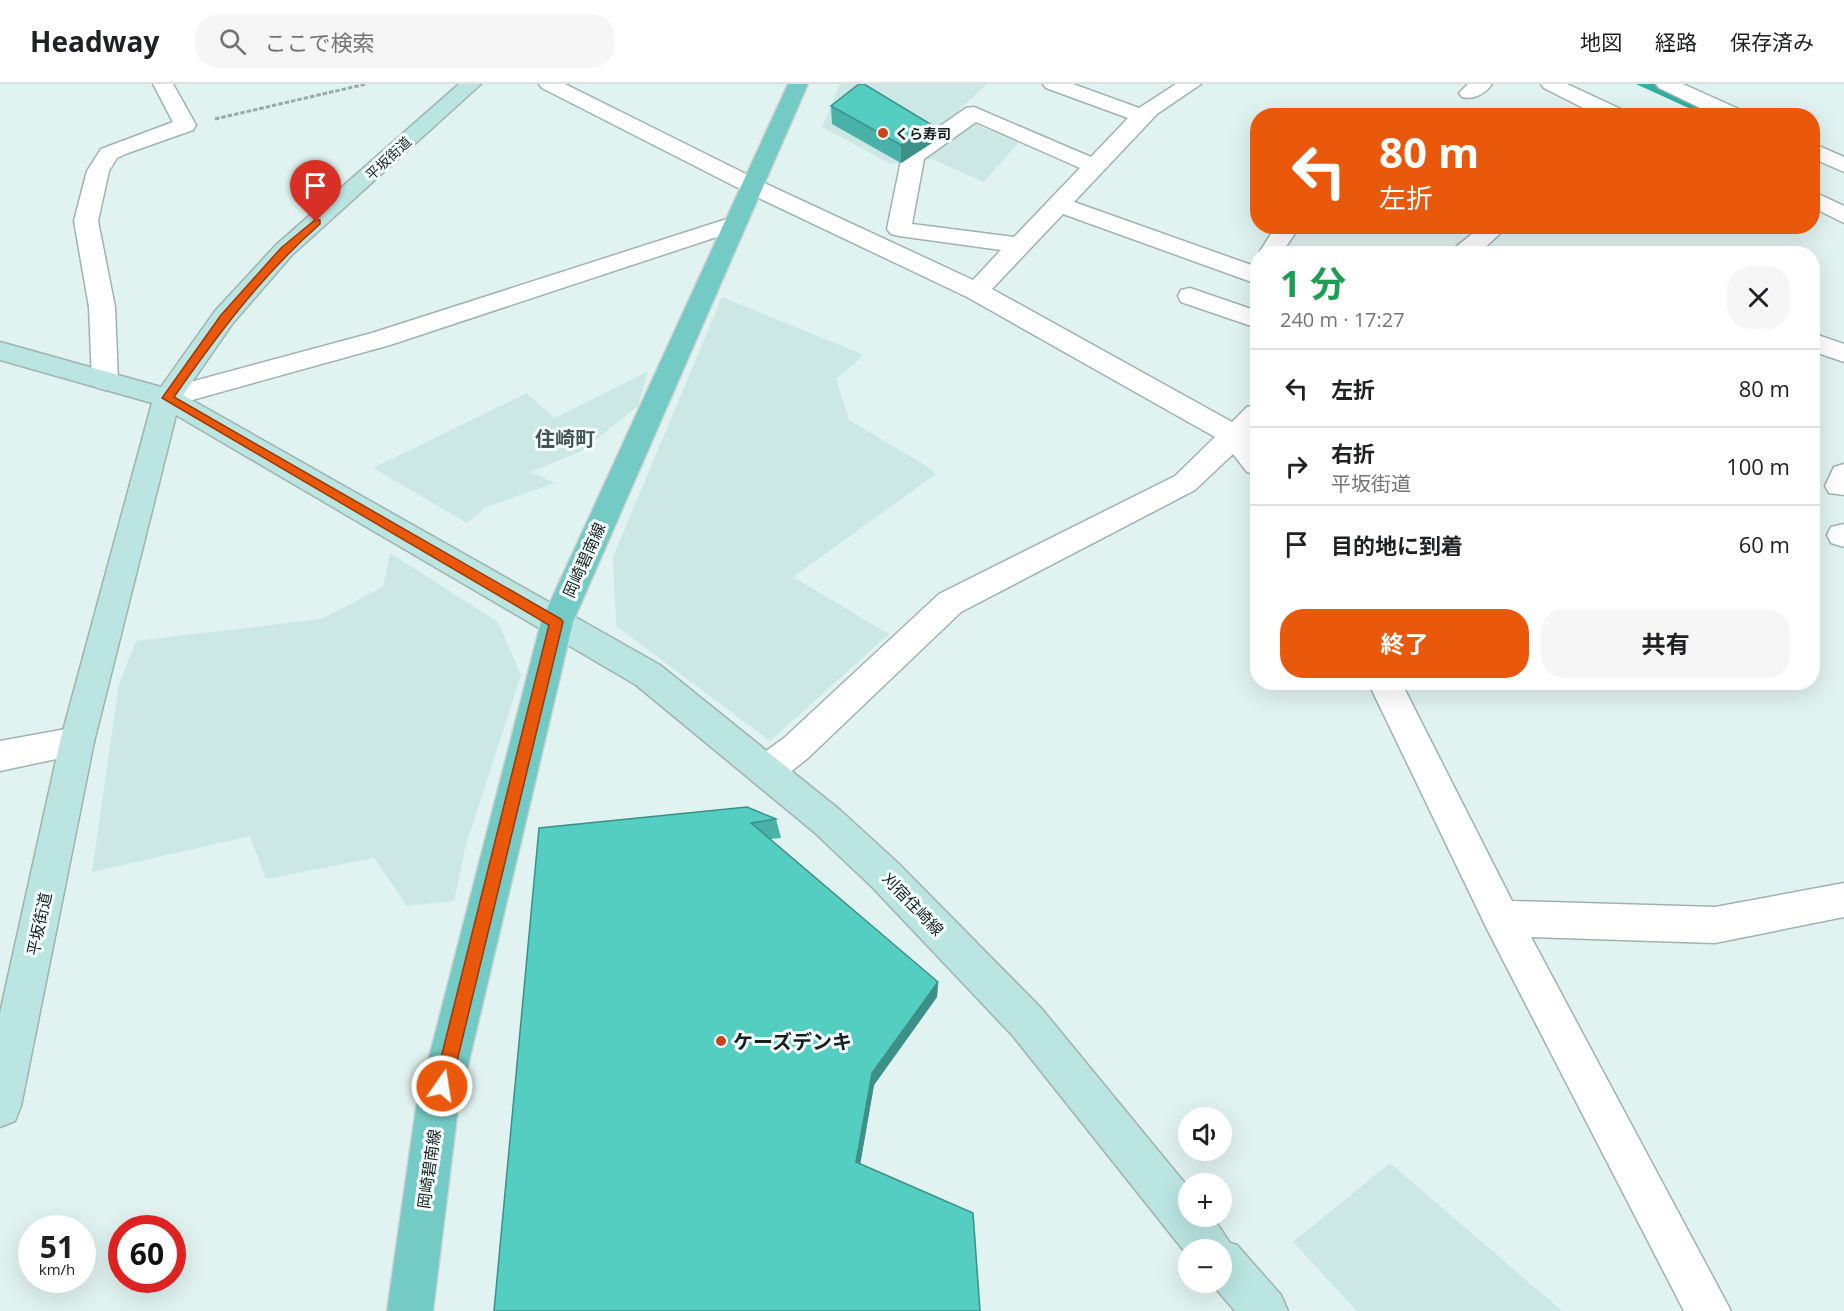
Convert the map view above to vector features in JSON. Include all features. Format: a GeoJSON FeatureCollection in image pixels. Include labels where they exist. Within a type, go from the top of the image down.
{"type":"FeatureCollection","features":[{"type":"Feature","properties":{"kind":"main road","name":"岡崎碧南線"},"geometry":{"type":"LineString","coordinates":[[410,1311],[437,1108],[556,622],[733,224],[798,84]]}},
{"type":"Feature","properties":{"kind":"street"},"geometry":{"type":"LineString","coordinates":[[105,381],[102,307],[86,221],[98,171],[109,154],[185,125],[163,84]]}},
{"type":"Feature","properties":{"kind":"street","name":"平坂街道"},"geometry":{"type":"LineString","coordinates":[[0,1106],[77,742],[167,398],[224,317],[284,250],[471,84]]}},
{"type":"Feature","properties":{"kind":"street"},"geometry":{"type":"LineString","coordinates":[[549,84],[752,186],[976,291],[1233,435],[1250,456]]}},
{"type":"Feature","properties":{"kind":"street"},"geometry":{"type":"LineString","coordinates":[[1053,84],[1142,116]]}},
{"type":"Feature","properties":{"kind":"street"},"geometry":{"type":"LineString","coordinates":[[976,291],[1142,116],[1191,84]]}},
{"type":"Feature","properties":{"kind":"street"},"geometry":{"type":"LineString","coordinates":[[1551,84],[1600,108]]}},
{"type":"Feature","properties":{"kind":"street"},"geometry":{"type":"LineString","coordinates":[[1666,84],[1718,108]]}},
{"type":"Feature","properties":{"kind":"street"},"geometry":{"type":"LineString","coordinates":[[899,229],[913,156],[974,113],[1094,166]]}},
{"type":"Feature","properties":{"kind":"street"},"geometry":{"type":"LineString","coordinates":[[1820,154],[1844,165]]}},
{"type":"Feature","properties":{"kind":"street"},"geometry":{"type":"LineString","coordinates":[[1820,199],[1844,181]]}},
{"type":"Feature","properties":{"kind":"street"},"geometry":{"type":"LineString","coordinates":[[1820,201],[1844,216]]}},
{"type":"Feature","properties":{"kind":"street"},"geometry":{"type":"LineString","coordinates":[[1058,204],[1250,270]]}},
{"type":"Feature","properties":{"kind":"street"},"geometry":{"type":"LineString","coordinates":[[167,398],[268,374],[512,299],[733,224]]}},
{"type":"Feature","properties":{"kind":"street"},"geometry":{"type":"LineString","coordinates":[[862,237],[899,229],[1019,245]]}},
{"type":"Feature","properties":{"kind":"street"},"geometry":{"type":"LineString","coordinates":[[1479,246],[1490,234]]}},
{"type":"Feature","properties":{"kind":"street"},"geometry":{"type":"LineString","coordinates":[[1190,296],[1250,317]]}},
{"type":"Feature","properties":{"kind":"street"},"geometry":{"type":"LineString","coordinates":[[1820,345],[1844,353]]}},
{"type":"Feature","properties":{"kind":"street","name":"刈宿住崎線"},"geometry":{"type":"LineString","coordinates":[[0,351],[167,398],[648,675],[827,821],[885,875],[1027,1023],[1202,1239]]}},
{"type":"Feature","properties":{"kind":"street"},"geometry":{"type":"LineString","coordinates":[[767,771],[796,748],[950,603],[1185,483],[1250,420]]}},
{"type":"Feature","properties":{"kind":"street"},"geometry":{"type":"LineString","coordinates":[[1388,690],[1501,918],[1708,1311]]}},
{"type":"Feature","properties":{"kind":"street"},"geometry":{"type":"LineString","coordinates":[[0,756],[77,742]]}},
{"type":"Feature","properties":{"kind":"street"},"geometry":{"type":"LineString","coordinates":[[1501,918],[1715,925],[1844,900]]}},
{"type":"Feature","properties":{"kind":"street"},"geometry":{"type":"LineString","coordinates":[[1232,1274],[1265,1311]]}},
{"type":"Feature","properties":{"kind":"path"},"geometry":{"type":"LineString","coordinates":[[185,125],[366,84]]}},
{"type":"Feature","properties":{"kind":"shaded area"},"geometry":{"type":"Polygon","coordinates":[[[840,84],[987,84],[954,115],[1018,143],[984,182],[932,159],[891,164],[822,127],[840,84]]]}},
{"type":"Feature","properties":{"kind":"shaded area"},"geometry":{"type":"Polygon","coordinates":[[[722,297],[864,355],[836,379],[849,420],[925,465],[936,474],[793,577],[889,634],[770,741],[616,626],[613,557],[722,297]]]}},
{"type":"Feature","properties":{"kind":"shaded area"},"geometry":{"type":"Polygon","coordinates":[[[648,371],[638,406],[582,451],[530,472],[555,483],[486,507],[467,523],[373,468],[527,393],[554,418],[648,371]]]}},
{"type":"Feature","properties":{"kind":"shaded area"},"geometry":{"type":"Polygon","coordinates":[[[390,553],[498,622],[521,675],[466,845],[454,901],[407,906],[374,858],[266,879],[250,836],[92,872],[119,684],[136,641],[321,619],[383,587],[390,553]]]}},
{"type":"Feature","properties":{"kind":"shaded area"},"geometry":{"type":"Polygon","coordinates":[[[1390,1163],[1562,1311],[1357,1311],[1293,1242],[1390,1163]]]}},
{"type":"Feature","properties":{"kind":"water"},"geometry":{"type":"Polygon","coordinates":[[[1636,84],[1661,84],[1714,108],[1689,108],[1636,84]]]}},
{"type":"Feature","properties":{"kind":"building"},"geometry":{"type":"Polygon","coordinates":[[[859,84],[864,84],[932,125],[901,145],[831,106],[859,84]]]}},
{"type":"Feature","properties":{"kind":"building","name":"ケーズデンキ"},"geometry":{"type":"Polygon","coordinates":[[[747,807],[776,819],[751,823],[938,982],[872,1073],[856,1162],[973,1213],[980,1311],[494,1311],[539,828],[747,807]]]}},
{"type":"Feature","properties":{"kind":"place","name":"くら寿司"},"geometry":{"type":"Point","coordinates":[883,133]}},
{"type":"Feature","properties":{"kind":"place","name":"ケーズデンキ"},"geometry":{"type":"Point","coordinates":[721,1041]}},
{"type":"Feature","properties":{"kind":"district","name":"住崎町"},"geometry":{"type":"Point","coordinates":[565,438]}},
{"type":"Feature","properties":{"kind":"route"},"geometry":{"type":"LineString","coordinates":[[316,222],[284,250],[224,317],[167,398],[556,622],[442,1086]]}}]}
